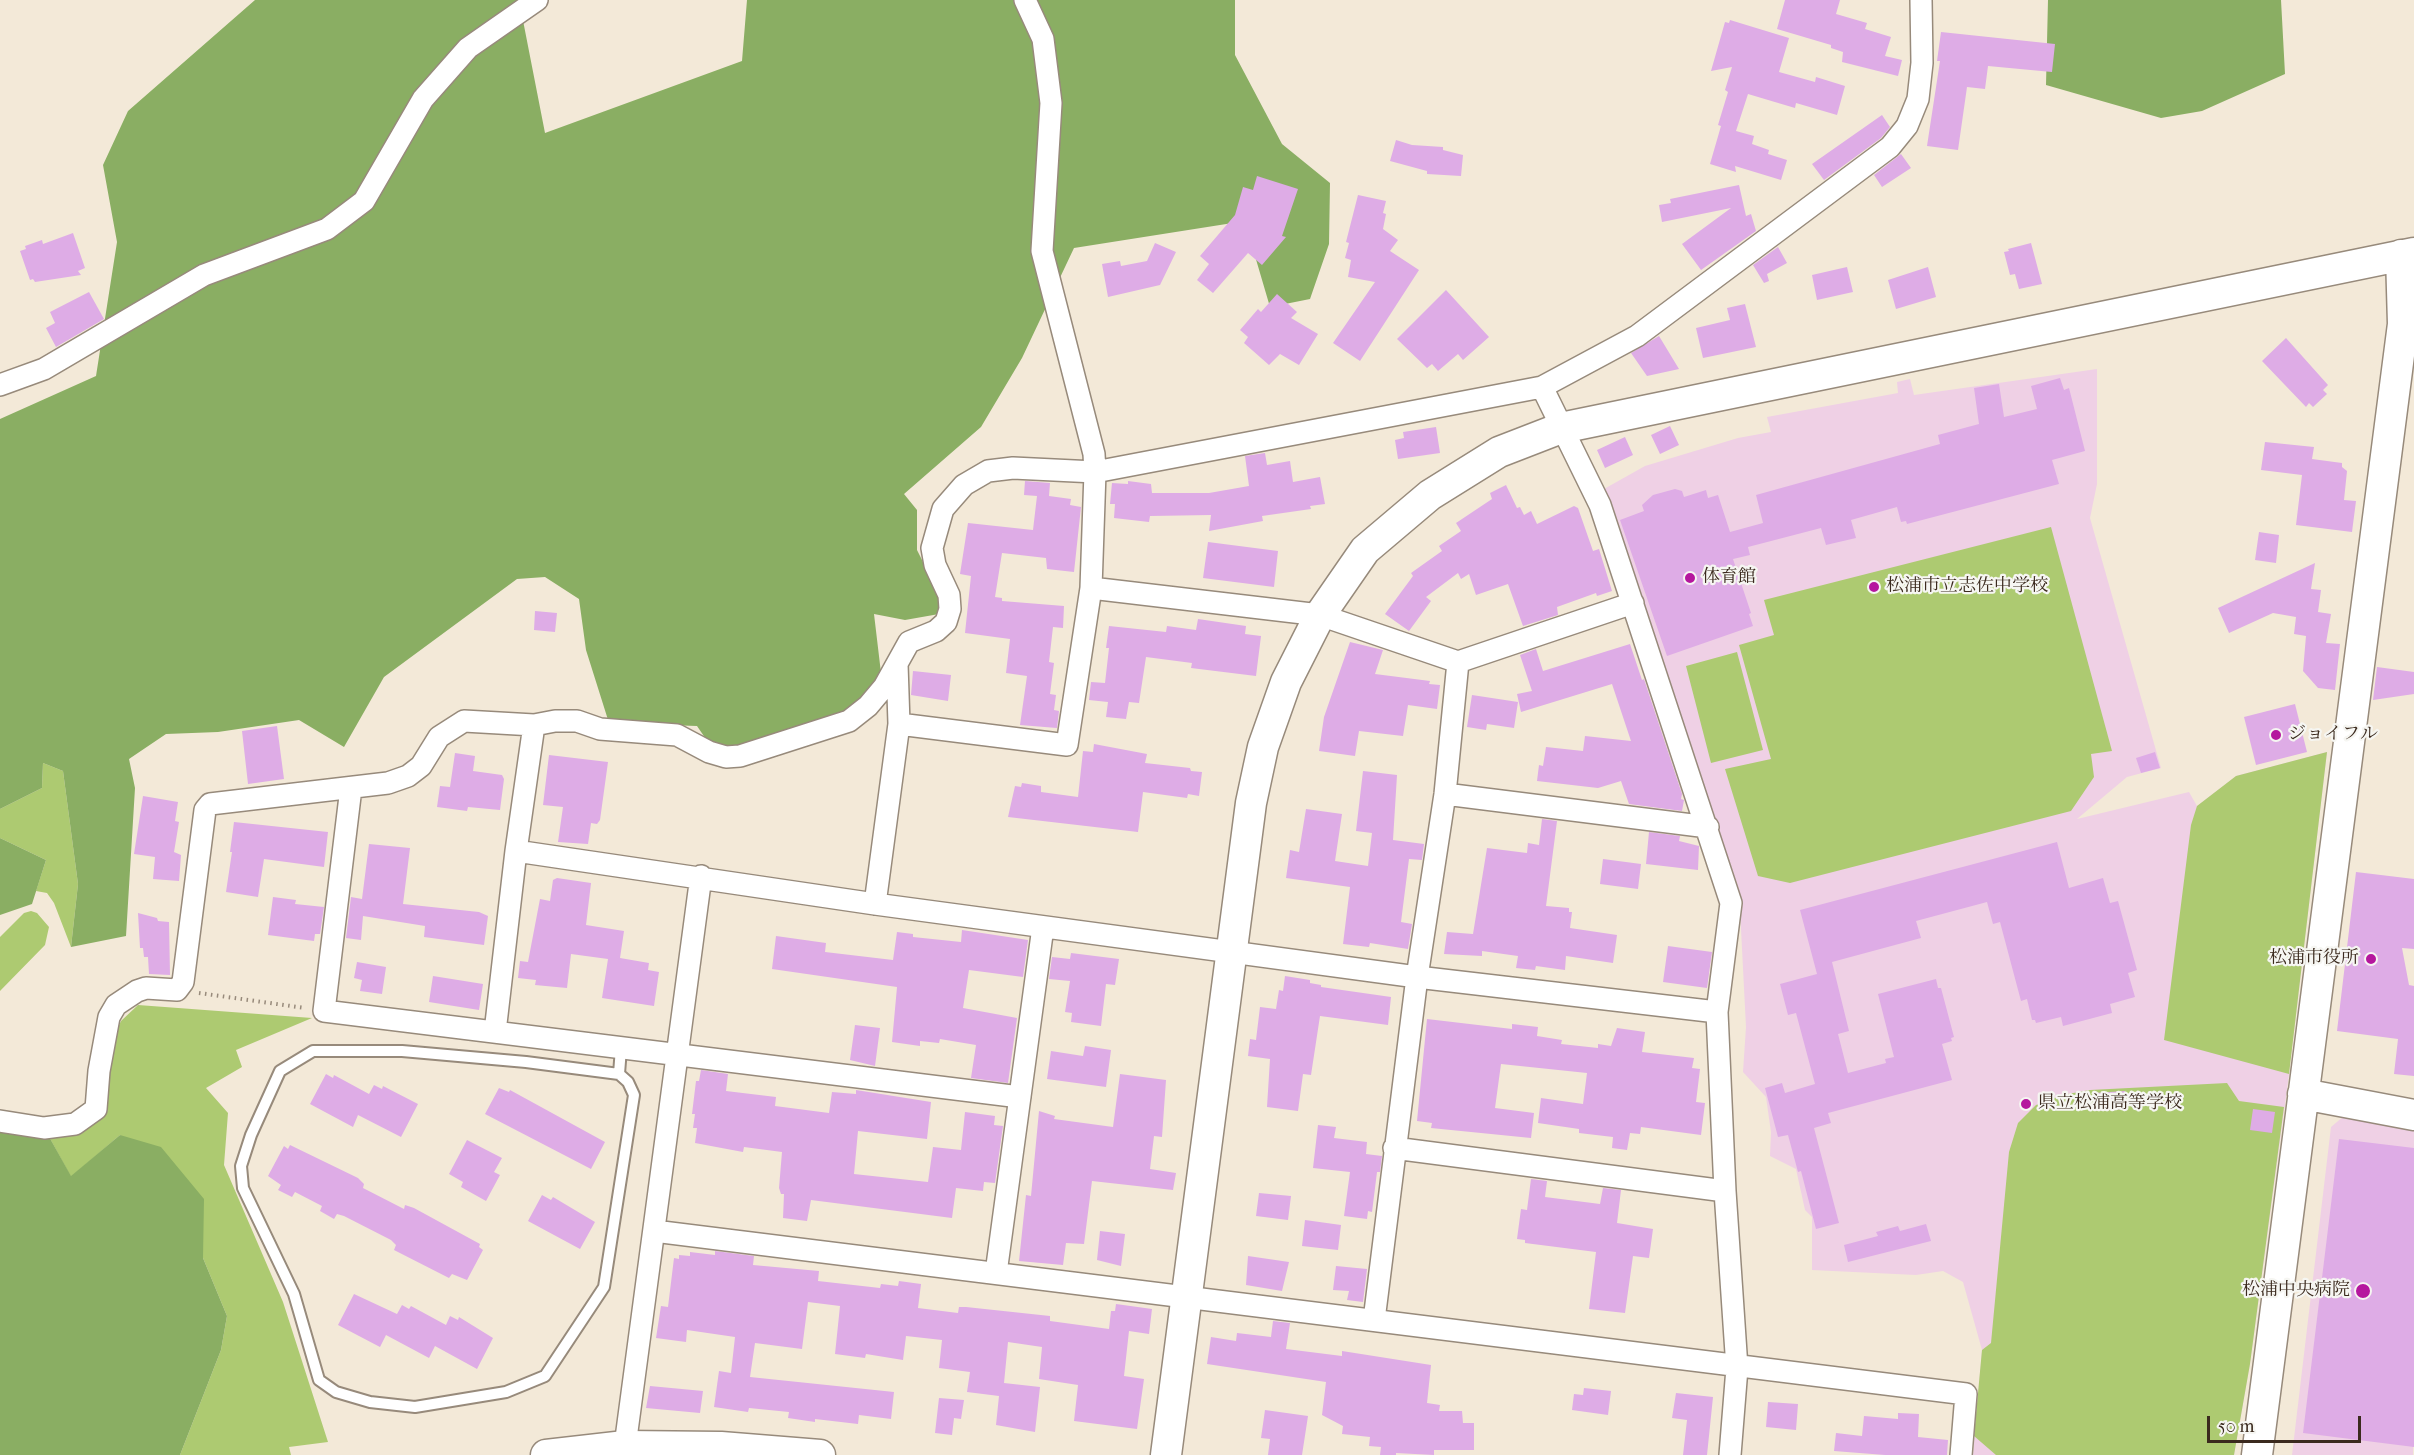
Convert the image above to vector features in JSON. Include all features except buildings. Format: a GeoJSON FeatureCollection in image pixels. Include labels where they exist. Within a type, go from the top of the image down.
{"type":"FeatureCollection","features":[{"type":"Feature","properties":{"kind":"street"},"geometry":{"type":"LineString","coordinates":[[0,385],[44,369],[204,275],[327,229],[364,201],[423,99],[468,48],[537,0]]}},
{"type":"Feature","properties":{"kind":"street"},"geometry":{"type":"LineString","coordinates":[[899,724],[1067,745],[1091,588],[1094,454],[1042,250],[1051,103],[1043,39],[1025,0]]}},
{"type":"Feature","properties":{"kind":"street"},"geometry":{"type":"LineString","coordinates":[[0,1121],[44,1128],[75,1124],[96,1108],[99,1071],[109,1017],[116,1005],[125,997],[146,988],[177,990],[185,974],[205,810],[210,804],[388,783],[408,776],[426,760],[439,737],[464,721],[534,725],[555,721],[577,721],[600,729],[677,735],[709,752],[726,757],[740,756],[813,735],[849,721],[868,706],[884,687],[897,659],[909,642],[936,631],[946,622],[950,609],[949,595],[935,565],[932,548],[943,509],[964,485],[988,471],[1013,468],[1095,472],[1542,387],[1637,336],[1890,147],[1907,126],[1918,99],[1922,63],[1921,0]]}},
{"type":"Feature","properties":{"kind":"street"},"geometry":{"type":"LineString","coordinates":[[1166,1455],[1251,803],[1263,747],[1286,682],[1320,615],[1365,550],[1430,495],[1498,452],[1561,428],[2408,254],[2403,324],[2257,1455]]}},
{"type":"Feature","properties":{"kind":"street"},"geometry":{"type":"LineString","coordinates":[[1542,387],[1600,505],[1708,826],[1731,903],[1717,1012],[1725,1191],[1737,1368],[1730,1455]]}},
{"type":"Feature","properties":{"kind":"street"},"geometry":{"type":"LineString","coordinates":[[1091,588],[1320,615],[1458,662],[1633,603]]}},
{"type":"Feature","properties":{"kind":"street"},"geometry":{"type":"LineString","coordinates":[[875,904],[899,724],[897,659]]}},
{"type":"Feature","properties":{"kind":"street"},"geometry":{"type":"LineString","coordinates":[[1374,1320],[1394,1148],[1444,794],[1458,662]]}},
{"type":"Feature","properties":{"kind":"street"},"geometry":{"type":"LineString","coordinates":[[495,1032],[516,851],[534,725]]}},
{"type":"Feature","properties":{"kind":"street"},"geometry":{"type":"LineString","coordinates":[[351,788],[324,1011],[1020,1097]]}},
{"type":"Feature","properties":{"kind":"street"},"geometry":{"type":"LineString","coordinates":[[1444,794],[1708,826]]}},
{"type":"Feature","properties":{"kind":"street"},"geometry":{"type":"LineString","coordinates":[[516,851],[1043,927],[1233,950],[1417,977],[1717,1012]]}},
{"type":"Feature","properties":{"kind":"street"},"geometry":{"type":"LineString","coordinates":[[626,1446],[700,876]]}},
{"type":"Feature","properties":{"kind":"street"},"geometry":{"type":"LineString","coordinates":[[996,1273],[1043,927]]}},
{"type":"Feature","properties":{"kind":"street"},"geometry":{"type":"LineString","coordinates":[[2302,1094],[2414,1115]]}},
{"type":"Feature","properties":{"kind":"street"},"geometry":{"type":"LineString","coordinates":[[1394,1148],[1725,1191]]}},
{"type":"Feature","properties":{"kind":"street"},"geometry":{"type":"LineString","coordinates":[[654,1231],[1966,1395],[1961,1455]]}},
{"type":"Feature","properties":{"kind":"street"},"geometry":{"type":"LineString","coordinates":[[546,1455],[626,1446],[721,1447],[820,1455]]}},
{"type":"Feature","properties":{"kind":"lane"},"geometry":{"type":"LineString","coordinates":[[619,1074],[621,1048]]}},
{"type":"Feature","properties":{"kind":"lane"},"geometry":{"type":"LineString","coordinates":[[313,1051],[402,1051],[526,1062],[619,1074],[628,1082],[634,1095],[604,1287],[544,1376],[506,1392],[415,1407],[370,1402],[336,1392],[319,1380],[294,1294],[243,1188],[241,1166],[251,1134],[280,1071],[313,1051]]}},
{"type":"Feature","properties":{"kind":"path"},"geometry":{"type":"LineString","coordinates":[[177,990],[324,1011]]}},
{"type":"Feature","properties":{"kind":"shaded area"},"geometry":{"type":"Polygon","coordinates":[[[2097,369],[2097,484],[2090,518],[2161,768],[2127,777],[2077,819],[2189,792],[2197,806],[2236,776],[2327,752],[2289,1074],[2250,1364],[2234,1455],[1973,1455],[1982,1350],[1963,1282],[1943,1271],[1916,1275],[1812,1270],[1812,1217],[1805,1210],[1796,1169],[1770,1156],[1771,1132],[1766,1097],[1743,1072],[1746,1027],[1739,890],[1604,489],[1645,466],[1738,438],[1771,432],[1767,417],[1898,393],[1897,382],[1910,379],[1914,395],[2097,369]]]}},
{"type":"Feature","properties":{"kind":"shaded area","name":"松浦中央病院"},"geometry":{"type":"Polygon","coordinates":[[[2344,1116],[2414,1128],[2413,1455],[2292,1455],[2331,1127],[2344,1116]]]}},
{"type":"Feature","properties":{"kind":"green space"},"geometry":{"type":"Polygon","coordinates":[[[255,0],[519,0],[545,133],[742,61],[747,0],[1235,0],[1235,55],[1282,144],[1330,183],[1329,244],[1310,299],[1270,307],[1255,256],[1239,222],[1074,248],[1022,358],[981,427],[904,494],[917,510],[917,550],[940,596],[939,614],[905,620],[874,614],[881,673],[860,703],[826,725],[746,747],[710,745],[697,726],[609,723],[586,650],[579,599],[545,577],[517,579],[384,677],[344,747],[299,720],[218,732],[166,734],[129,759],[135,788],[126,936],[71,947],[78,884],[63,771],[43,763],[42,788],[0,809],[0,419],[96,376],[117,242],[103,165],[128,111],[255,0]]]}},
{"type":"Feature","properties":{"kind":"green space"},"geometry":{"type":"Polygon","coordinates":[[[2048,0],[2281,0],[2285,74],[2202,111],[2161,118],[2046,85],[2048,0]]]}},
{"type":"Feature","properties":{"kind":"green space"},"geometry":{"type":"Polygon","coordinates":[[[2051,527],[2112,751],[2091,754],[2094,777],[2071,811],[1790,883],[1758,876],[1725,769],[1771,759],[1739,645],[1774,635],[1764,600],[2051,527]]]}},
{"type":"Feature","properties":{"kind":"green space"},"geometry":{"type":"Polygon","coordinates":[[[1737,652],[1763,750],[1711,763],[1686,666],[1737,652]]]}},
{"type":"Feature","properties":{"kind":"green space"},"geometry":{"type":"Polygon","coordinates":[[[2327,752],[2289,1074],[2164,1040],[2191,825],[2197,806],[2236,776],[2327,752]]]}},
{"type":"Feature","properties":{"kind":"green space"},"geometry":{"type":"Polygon","coordinates":[[[43,763],[63,771],[78,884],[71,947],[54,903],[47,893],[36,891],[46,860],[0,838],[0,809],[42,788],[43,763]]]}},
{"type":"Feature","properties":{"kind":"green space"},"geometry":{"type":"Polygon","coordinates":[[[0,838],[46,860],[32,904],[0,915],[0,838]]]}},
{"type":"Feature","properties":{"kind":"green space"},"geometry":{"type":"Polygon","coordinates":[[[31,911],[37,913],[49,927],[45,945],[0,991],[0,937],[24,913],[31,911]]]}},
{"type":"Feature","properties":{"kind":"green space"},"geometry":{"type":"Polygon","coordinates":[[[138,1005],[312,1018],[236,1050],[242,1067],[206,1088],[228,1113],[224,1165],[283,1302],[328,1442],[289,1447],[291,1455],[180,1455],[221,1350],[227,1316],[203,1258],[203,1199],[120,1135],[71,1177],[47,1133],[105,1112],[114,1036],[121,1021],[138,1005]]]}},
{"type":"Feature","properties":{"kind":"green space"},"geometry":{"type":"Polygon","coordinates":[[[2227,1083],[2239,1101],[2284,1107],[2250,1364],[2234,1455],[1996,1455],[1974,1436],[1982,1350],[1991,1343],[2009,1152],[2018,1123],[2036,1105],[2062,1095],[2090,1090],[2227,1083]]]}},
{"type":"Feature","properties":{"kind":"green space"},"geometry":{"type":"Polygon","coordinates":[[[0,1116],[47,1133],[71,1176],[120,1135],[161,1147],[204,1199],[203,1258],[227,1316],[221,1350],[180,1455],[0,1455],[0,1116]]]}},
{"type":"Feature","properties":{"kind":"place","name":"体育館"},"geometry":{"type":"Point","coordinates":[1690,578]}},
{"type":"Feature","properties":{"kind":"place","name":"松浦市立志佐中学校"},"geometry":{"type":"Point","coordinates":[1874,587]}},
{"type":"Feature","properties":{"kind":"place","name":"ジョイフル"},"geometry":{"type":"Point","coordinates":[2276,735]}},
{"type":"Feature","properties":{"kind":"place","name":"松浦市役所"},"geometry":{"type":"Point","coordinates":[2371,959]}},
{"type":"Feature","properties":{"kind":"place","name":"県立松浦高等学校"},"geometry":{"type":"Point","coordinates":[2026,1104]}},
{"type":"Feature","properties":{"kind":"place","name":"松浦中央病院"},"geometry":{"type":"Point","coordinates":[2363,1291]}}]}
